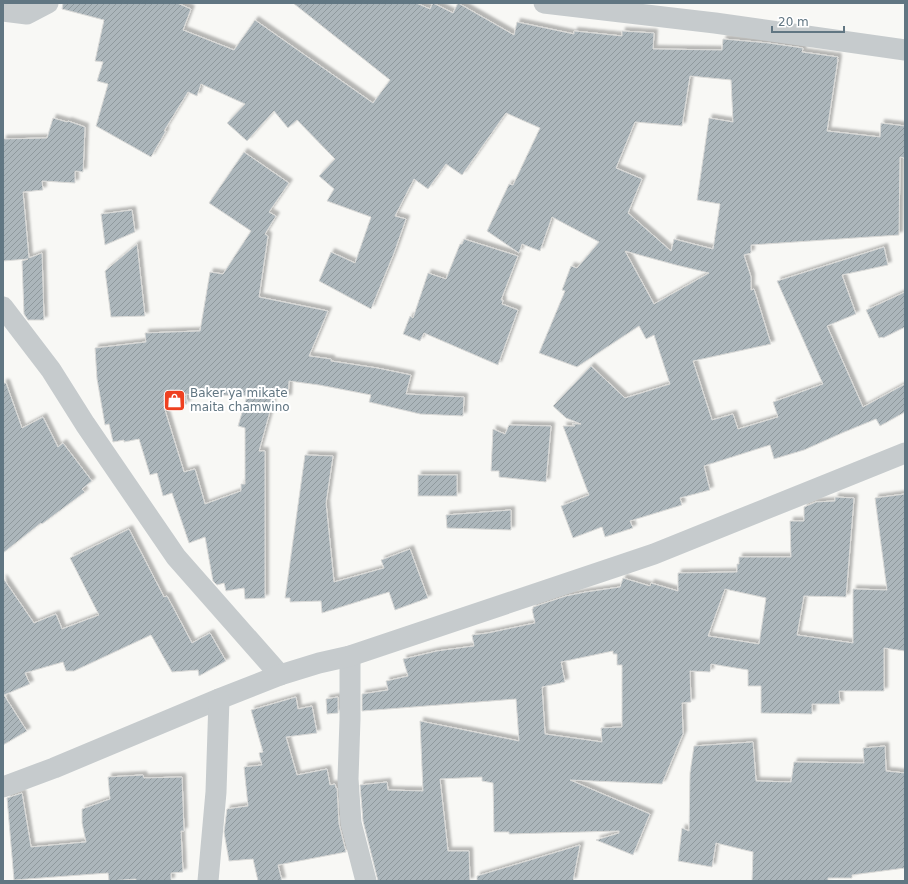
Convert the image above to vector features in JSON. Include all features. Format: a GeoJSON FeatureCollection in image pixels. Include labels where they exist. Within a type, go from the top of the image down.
{"type":"FeatureCollection","features":[{"type":"Feature","properties":{"kind":"street"},"geometry":{"type":"LineString","coordinates":[[3,11],[26,14],[48,3]]}},
{"type":"Feature","properties":{"kind":"street"},"geometry":{"type":"LineString","coordinates":[[544,3],[715,23],[905,50]]}},
{"type":"Feature","properties":{"kind":"street"},"geometry":{"type":"LineString","coordinates":[[3,307],[51,370],[84,424],[176,557],[280,674]]}},
{"type":"Feature","properties":{"kind":"street"},"geometry":{"type":"LineString","coordinates":[[3,786],[54,768],[280,674],[350,656],[654,554],[905,453]]}},
{"type":"Feature","properties":{"kind":"street"},"geometry":{"type":"LineString","coordinates":[[350,656],[348,779],[351,823],[366,881]]}},
{"type":"Feature","properties":{"kind":"street"},"geometry":{"type":"LineString","coordinates":[[208,881],[216,792],[219,699]]}},
{"type":"Feature","properties":{"kind":"building"},"geometry":{"type":"Polygon","coordinates":[[[63,3],[177,3],[191,9],[183,30],[234,50],[255,20],[373,103],[390,80],[293,3],[416,3],[430,9],[433,3],[453,13],[458,3],[514,35],[517,22],[574,34],[574,31],[622,36],[622,31],[654,33],[653,49],[722,50],[723,39],[803,48],[802,52],[838,57],[827,131],[880,137],[881,123],[905,126],[905,158],[900,157],[899,235],[751,245],[751,253],[744,255],[751,277],[751,290],[754,289],[771,344],[693,361],[712,420],[733,414],[738,429],[778,417],[773,402],[823,384],[777,281],[884,247],[888,265],[842,275],[856,314],[827,326],[863,407],[905,384],[905,412],[880,426],[876,419],[804,450],[774,459],[770,445],[704,466],[710,490],[680,498],[682,505],[630,521],[633,528],[605,537],[602,527],[573,538],[561,506],[589,495],[563,426],[575,426],[572,424],[581,424],[566,418],[553,406],[591,366],[625,398],[670,384],[654,335],[646,339],[639,326],[577,367],[539,353],[565,291],[562,290],[571,266],[577,268],[599,242],[552,217],[540,251],[522,244],[519,253],[487,231],[509,184],[513,185],[540,128],[506,113],[462,175],[446,164],[428,189],[414,179],[395,216],[406,219],[371,309],[319,281],[331,252],[355,263],[371,217],[327,201],[334,189],[319,176],[335,159],[297,120],[288,128],[274,111],[247,141],[227,123],[245,104],[201,84],[197,96],[188,92],[164,131],[166,131],[151,157],[96,126],[108,84],[97,81],[103,62],[95,61],[104,20],[62,9],[63,3]],[[690,76],[682,126],[635,122],[616,168],[642,179],[628,213],[671,251],[674,239],[713,249],[720,204],[697,200],[709,118],[733,122],[731,80],[690,76]],[[625,251],[654,304],[709,273],[676,265],[625,251]]]}},
{"type":"Feature","properties":{"kind":"building"},"geometry":{"type":"Polygon","coordinates":[[[53,118],[85,127],[83,172],[75,171],[75,183],[42,181],[43,190],[23,192],[29,258],[42,253],[44,320],[28,320],[24,314],[22,261],[28,259],[3,261],[3,139],[47,138],[53,118]]]}},
{"type":"Feature","properties":{"kind":"building"},"geometry":{"type":"Polygon","coordinates":[[[244,152],[289,183],[269,212],[276,216],[265,234],[268,236],[259,297],[328,311],[309,356],[411,375],[406,394],[464,397],[463,416],[420,414],[369,402],[371,395],[289,381],[288,398],[274,397],[259,451],[265,451],[265,598],[245,599],[244,588],[226,591],[224,583],[217,585],[213,581],[205,537],[189,543],[172,493],[163,496],[157,473],[150,475],[139,439],[124,442],[124,440],[113,442],[109,424],[105,425],[97,379],[95,348],[146,342],[145,333],[200,331],[210,272],[223,274],[251,231],[209,203],[244,152]],[[186,394],[187,404],[164,407],[184,472],[195,469],[205,504],[241,491],[241,484],[245,484],[245,428],[238,426],[247,396],[186,394]]]}},
{"type":"Feature","properties":{"kind":"building"},"geometry":{"type":"Polygon","coordinates":[[[132,210],[135,232],[105,245],[101,214],[132,210]]]}},
{"type":"Feature","properties":{"kind":"building"},"geometry":{"type":"Polygon","coordinates":[[[464,239],[518,256],[501,300],[503,300],[502,304],[518,310],[498,365],[424,333],[420,341],[403,334],[410,316],[413,318],[428,273],[446,279],[460,244],[462,244],[464,239]]]}},
{"type":"Feature","properties":{"kind":"building"},"geometry":{"type":"Polygon","coordinates":[[[137,244],[145,316],[111,317],[105,271],[137,244]]]}},
{"type":"Feature","properties":{"kind":"building"},"geometry":{"type":"Polygon","coordinates":[[[905,292],[905,327],[883,338],[879,338],[866,310],[905,292]]]}},
{"type":"Feature","properties":{"kind":"building"},"geometry":{"type":"Polygon","coordinates":[[[3,383],[6,383],[22,428],[43,417],[58,447],[63,443],[92,481],[82,489],[85,492],[42,524],[41,523],[3,553],[3,383]]]}},
{"type":"Feature","properties":{"kind":"building"},"geometry":{"type":"Polygon","coordinates":[[[509,425],[551,426],[546,482],[499,477],[499,471],[491,471],[493,429],[505,434],[509,425]]]}},
{"type":"Feature","properties":{"kind":"building"},"geometry":{"type":"Polygon","coordinates":[[[305,455],[333,456],[326,503],[334,582],[384,568],[381,560],[410,549],[428,598],[395,610],[389,592],[322,613],[321,601],[290,602],[290,598],[285,598],[305,455]]]}},
{"type":"Feature","properties":{"kind":"building"},"geometry":{"type":"Polygon","coordinates":[[[418,475],[457,475],[457,496],[418,496],[418,475]]]}},
{"type":"Feature","properties":{"kind":"building"},"geometry":{"type":"Polygon","coordinates":[[[905,494],[905,651],[884,648],[884,691],[839,691],[840,704],[812,704],[812,714],[761,713],[761,686],[748,686],[748,670],[711,664],[710,672],[690,671],[691,702],[682,703],[683,734],[662,784],[570,780],[650,814],[633,855],[596,840],[619,833],[619,831],[509,834],[509,832],[494,832],[493,783],[482,781],[482,777],[440,779],[448,851],[469,851],[470,881],[378,881],[363,821],[360,785],[387,782],[388,790],[423,791],[420,721],[519,741],[516,699],[362,711],[362,694],[388,690],[386,681],[408,676],[403,659],[437,651],[474,646],[472,635],[535,623],[532,609],[533,607],[566,596],[620,587],[623,578],[650,586],[651,583],[678,591],[678,573],[737,572],[739,557],[791,557],[790,521],[804,521],[804,507],[816,502],[835,501],[835,497],[854,498],[846,597],[804,596],[797,635],[853,643],[853,589],[887,590],[875,498],[905,494]],[[725,589],[708,636],[759,644],[766,598],[725,589]],[[613,651],[561,662],[565,682],[542,687],[545,734],[602,742],[601,728],[622,727],[622,665],[617,665],[617,654],[613,654],[613,651]]]}},
{"type":"Feature","properties":{"kind":"building"},"geometry":{"type":"Polygon","coordinates":[[[511,510],[511,530],[447,528],[446,515],[511,510]]]}},
{"type":"Feature","properties":{"kind":"building"},"geometry":{"type":"Polygon","coordinates":[[[129,529],[164,597],[167,596],[192,643],[210,633],[226,661],[199,676],[198,670],[172,672],[151,635],[74,671],[66,671],[63,662],[25,673],[30,684],[4,695],[27,731],[3,745],[3,578],[34,623],[56,614],[62,629],[99,615],[70,558],[129,529]]]}},
{"type":"Feature","properties":{"kind":"building"},"geometry":{"type":"Polygon","coordinates":[[[296,697],[298,709],[312,706],[317,733],[286,737],[297,775],[327,769],[330,785],[335,784],[337,788],[339,824],[346,852],[278,865],[282,881],[258,881],[253,859],[229,861],[224,832],[227,809],[248,806],[244,767],[262,765],[259,753],[263,752],[251,710],[296,697]]]}},
{"type":"Feature","properties":{"kind":"building"},"geometry":{"type":"Polygon","coordinates":[[[338,697],[338,713],[327,714],[326,699],[338,697]]]}},
{"type":"Feature","properties":{"kind":"building"},"geometry":{"type":"Polygon","coordinates":[[[753,742],[756,781],[791,782],[794,762],[864,763],[863,748],[885,746],[886,771],[905,773],[905,868],[852,875],[852,878],[828,878],[828,881],[752,881],[753,852],[716,843],[712,867],[678,861],[682,828],[689,831],[690,773],[694,746],[753,742]]]}},
{"type":"Feature","properties":{"kind":"building"},"geometry":{"type":"Polygon","coordinates":[[[143,775],[144,778],[182,777],[184,831],[181,831],[183,872],[171,873],[171,881],[136,881],[136,879],[109,881],[108,873],[14,880],[7,798],[22,793],[31,847],[86,842],[82,823],[82,809],[110,799],[108,777],[143,775]]]}},
{"type":"Feature","properties":{"kind":"building"},"geometry":{"type":"Polygon","coordinates":[[[580,845],[573,881],[477,881],[477,876],[580,845]]]}},
{"type":"Feature","properties":{"kind":"place","name":"Baker ya mikate maita chamwino"},"geometry":{"type":"Point","coordinates":[174,400]}}]}
